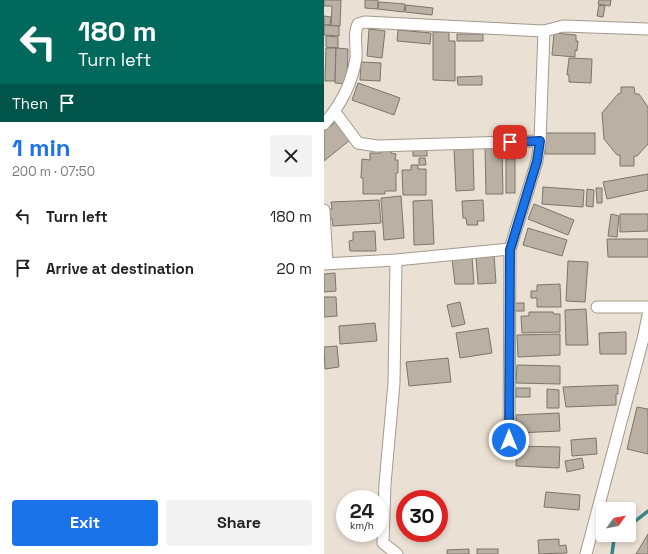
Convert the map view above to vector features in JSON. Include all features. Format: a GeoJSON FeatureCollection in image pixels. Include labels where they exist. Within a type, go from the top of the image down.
{"type":"FeatureCollection","features":[{"type":"Feature","properties":{"kind":"street"},"geometry":{"type":"LineString","coordinates":[[324,124],[335,112],[343,98],[350,79],[356,57],[355,29],[358,24],[365,22],[544,31],[563,26],[648,29]]}},
{"type":"Feature","properties":{"kind":"street"},"geometry":{"type":"LineString","coordinates":[[509,440],[510,250],[537,161],[540,141],[544,31]]}},
{"type":"Feature","properties":{"kind":"street"},"geometry":{"type":"LineString","coordinates":[[335,112],[358,143],[377,146],[540,141]]}},
{"type":"Feature","properties":{"kind":"street"},"geometry":{"type":"LineString","coordinates":[[324,210],[325,263],[396,260],[510,250]]}},
{"type":"Feature","properties":{"kind":"street"},"geometry":{"type":"LineString","coordinates":[[396,260],[394,382],[385,484],[382,543],[396,554]]}},
{"type":"Feature","properties":{"kind":"street"},"geometry":{"type":"LineString","coordinates":[[597,307],[648,307]]}},
{"type":"Feature","properties":{"kind":"street"},"geometry":{"type":"LineString","coordinates":[[586,554],[646,335],[648,315]]}},
{"type":"Feature","properties":{"kind":"building"},"geometry":{"type":"Polygon","coordinates":[[[324,0],[341,0],[340,26],[331,26],[332,6],[324,6],[324,0]]]}},
{"type":"Feature","properties":{"kind":"building"},"geometry":{"type":"Polygon","coordinates":[[[365,0],[378,0],[378,9],[365,8],[365,0]]]}},
{"type":"Feature","properties":{"kind":"building"},"geometry":{"type":"Polygon","coordinates":[[[599,0],[611,0],[610,6],[598,4],[599,0]]]}},
{"type":"Feature","properties":{"kind":"building"},"geometry":{"type":"Polygon","coordinates":[[[379,2],[405,4],[404,12],[378,9],[379,2]]]}},
{"type":"Feature","properties":{"kind":"building"},"geometry":{"type":"Polygon","coordinates":[[[406,5],[433,8],[432,15],[405,12],[406,5]]]}},
{"type":"Feature","properties":{"kind":"building"},"geometry":{"type":"Polygon","coordinates":[[[599,5],[605,6],[603,17],[597,16],[599,5]]]}},
{"type":"Feature","properties":{"kind":"building"},"geometry":{"type":"Polygon","coordinates":[[[324,16],[331,17],[330,25],[324,25],[324,16]]]}},
{"type":"Feature","properties":{"kind":"building"},"geometry":{"type":"Polygon","coordinates":[[[324,25],[339,26],[339,36],[324,35],[324,25]]]}},
{"type":"Feature","properties":{"kind":"building"},"geometry":{"type":"Polygon","coordinates":[[[369,29],[385,31],[382,58],[367,56],[369,29]]]}},
{"type":"Feature","properties":{"kind":"building"},"geometry":{"type":"Polygon","coordinates":[[[398,30],[431,33],[430,44],[397,41],[398,30]]]}},
{"type":"Feature","properties":{"kind":"building"},"geometry":{"type":"Polygon","coordinates":[[[433,32],[449,32],[449,41],[455,41],[455,81],[433,80],[433,32]]]}},
{"type":"Feature","properties":{"kind":"building"},"geometry":{"type":"Polygon","coordinates":[[[554,33],[576,35],[576,41],[578,41],[577,51],[575,50],[575,57],[552,55],[554,33]]]}},
{"type":"Feature","properties":{"kind":"building"},"geometry":{"type":"Polygon","coordinates":[[[457,34],[483,34],[483,41],[457,41],[457,34]]]}},
{"type":"Feature","properties":{"kind":"building"},"geometry":{"type":"Polygon","coordinates":[[[326,36],[338,37],[338,48],[326,47],[326,36]]]}},
{"type":"Feature","properties":{"kind":"building"},"geometry":{"type":"Polygon","coordinates":[[[326,48],[336,48],[335,81],[325,81],[326,48]]]}},
{"type":"Feature","properties":{"kind":"building"},"geometry":{"type":"Polygon","coordinates":[[[336,48],[348,49],[347,84],[335,83],[336,48]]]}},
{"type":"Feature","properties":{"kind":"building"},"geometry":{"type":"Polygon","coordinates":[[[569,58],[592,59],[591,83],[569,82],[569,75],[567,75],[569,58]]]}},
{"type":"Feature","properties":{"kind":"building"},"geometry":{"type":"Polygon","coordinates":[[[361,62],[381,63],[380,81],[360,80],[361,62]]]}},
{"type":"Feature","properties":{"kind":"building"},"geometry":{"type":"Polygon","coordinates":[[[482,76],[482,85],[458,85],[457,77],[482,76]]]}},
{"type":"Feature","properties":{"kind":"building"},"geometry":{"type":"Polygon","coordinates":[[[358,83],[400,98],[394,115],[352,100],[358,83]]]}},
{"type":"Feature","properties":{"kind":"building"},"geometry":{"type":"Polygon","coordinates":[[[621,87],[634,87],[635,94],[639,94],[648,107],[648,144],[637,156],[634,156],[634,166],[620,166],[620,155],[617,155],[604,139],[602,113],[618,94],[621,93],[621,87]]]}},
{"type":"Feature","properties":{"kind":"building"},"geometry":{"type":"Polygon","coordinates":[[[336,122],[350,140],[324,161],[324,131],[336,122]]]}},
{"type":"Feature","properties":{"kind":"building"},"geometry":{"type":"Polygon","coordinates":[[[545,133],[595,133],[595,154],[545,154],[545,133]]]}},
{"type":"Feature","properties":{"kind":"building"},"geometry":{"type":"Polygon","coordinates":[[[413,147],[427,147],[427,156],[413,156],[413,147]]]}},
{"type":"Feature","properties":{"kind":"building"},"geometry":{"type":"Polygon","coordinates":[[[485,147],[502,147],[503,194],[486,194],[485,147]]]}},
{"type":"Feature","properties":{"kind":"building"},"geometry":{"type":"Polygon","coordinates":[[[473,148],[474,190],[456,191],[454,149],[473,148]]]}},
{"type":"Feature","properties":{"kind":"building"},"geometry":{"type":"Polygon","coordinates":[[[381,151],[392,151],[391,153],[396,154],[395,160],[398,160],[398,173],[396,173],[396,191],[385,191],[385,194],[363,194],[363,178],[361,178],[362,159],[370,160],[370,153],[381,153],[381,151]]]}},
{"type":"Feature","properties":{"kind":"building"},"geometry":{"type":"Polygon","coordinates":[[[419,158],[425,158],[426,165],[419,165],[419,158]]]}},
{"type":"Feature","properties":{"kind":"building"},"geometry":{"type":"Polygon","coordinates":[[[506,159],[515,159],[515,193],[506,193],[506,159]]]}},
{"type":"Feature","properties":{"kind":"building"},"geometry":{"type":"Polygon","coordinates":[[[411,165],[418,165],[418,169],[426,169],[426,195],[403,195],[402,170],[411,170],[411,165]]]}},
{"type":"Feature","properties":{"kind":"building"},"geometry":{"type":"Polygon","coordinates":[[[648,174],[648,190],[607,199],[603,182],[648,174]]]}},
{"type":"Feature","properties":{"kind":"building"},"geometry":{"type":"Polygon","coordinates":[[[543,187],[584,190],[583,207],[542,204],[543,187]]]}},
{"type":"Feature","properties":{"kind":"building"},"geometry":{"type":"Polygon","coordinates":[[[596,188],[602,188],[602,203],[597,203],[596,188]]]}},
{"type":"Feature","properties":{"kind":"building"},"geometry":{"type":"Polygon","coordinates":[[[587,189],[594,190],[593,207],[586,206],[587,189]]]}},
{"type":"Feature","properties":{"kind":"building"},"geometry":{"type":"Polygon","coordinates":[[[401,196],[404,238],[384,240],[381,198],[401,196]]]}},
{"type":"Feature","properties":{"kind":"building"},"geometry":{"type":"Polygon","coordinates":[[[379,200],[381,223],[333,226],[329,209],[332,209],[331,202],[379,200]]]}},
{"type":"Feature","properties":{"kind":"building"},"geometry":{"type":"Polygon","coordinates":[[[432,200],[434,244],[414,245],[413,201],[432,200]]]}},
{"type":"Feature","properties":{"kind":"building"},"geometry":{"type":"Polygon","coordinates":[[[483,200],[484,221],[477,221],[478,225],[467,225],[466,218],[463,218],[462,201],[483,200]]]}},
{"type":"Feature","properties":{"kind":"building"},"geometry":{"type":"Polygon","coordinates":[[[534,204],[574,220],[568,235],[528,219],[534,204]]]}},
{"type":"Feature","properties":{"kind":"building"},"geometry":{"type":"Polygon","coordinates":[[[611,214],[619,216],[617,237],[608,236],[611,214]]]}},
{"type":"Feature","properties":{"kind":"building"},"geometry":{"type":"Polygon","coordinates":[[[620,214],[648,214],[648,231],[620,232],[620,214]]]}},
{"type":"Feature","properties":{"kind":"building"},"geometry":{"type":"Polygon","coordinates":[[[528,228],[567,240],[562,256],[523,245],[528,228]]]}},
{"type":"Feature","properties":{"kind":"building"},"geometry":{"type":"Polygon","coordinates":[[[375,231],[376,251],[350,251],[349,241],[353,240],[353,232],[375,231]]]}},
{"type":"Feature","properties":{"kind":"building"},"geometry":{"type":"Polygon","coordinates":[[[607,239],[648,239],[648,257],[608,257],[607,239]]]}},
{"type":"Feature","properties":{"kind":"building"},"geometry":{"type":"Polygon","coordinates":[[[494,255],[496,283],[478,284],[476,257],[494,255]]]}},
{"type":"Feature","properties":{"kind":"building"},"geometry":{"type":"Polygon","coordinates":[[[472,257],[474,284],[455,284],[452,259],[472,257]]]}},
{"type":"Feature","properties":{"kind":"building"},"geometry":{"type":"Polygon","coordinates":[[[568,261],[588,262],[585,302],[566,301],[568,261]]]}},
{"type":"Feature","properties":{"kind":"building"},"geometry":{"type":"Polygon","coordinates":[[[335,273],[336,291],[324,292],[324,274],[335,273]]]}},
{"type":"Feature","properties":{"kind":"building"},"geometry":{"type":"Polygon","coordinates":[[[560,284],[561,307],[537,307],[537,298],[531,298],[531,291],[537,291],[537,285],[560,284]]]}},
{"type":"Feature","properties":{"kind":"building"},"geometry":{"type":"Polygon","coordinates":[[[324,297],[336,297],[337,316],[324,317],[324,297]]]}},
{"type":"Feature","properties":{"kind":"building"},"geometry":{"type":"Polygon","coordinates":[[[460,302],[465,324],[452,327],[447,305],[460,302]]]}},
{"type":"Feature","properties":{"kind":"building"},"geometry":{"type":"Polygon","coordinates":[[[513,303],[524,303],[524,311],[513,311],[513,303]]]}},
{"type":"Feature","properties":{"kind":"building"},"geometry":{"type":"Polygon","coordinates":[[[586,309],[588,345],[566,345],[565,310],[586,309]]]}},
{"type":"Feature","properties":{"kind":"building"},"geometry":{"type":"Polygon","coordinates":[[[529,312],[553,312],[554,314],[560,314],[560,332],[522,333],[521,316],[529,316],[529,312]]]}},
{"type":"Feature","properties":{"kind":"building"},"geometry":{"type":"Polygon","coordinates":[[[375,323],[377,341],[340,344],[339,326],[375,323]]]}},
{"type":"Feature","properties":{"kind":"building"},"geometry":{"type":"Polygon","coordinates":[[[488,328],[492,353],[460,358],[456,333],[488,328]]]}},
{"type":"Feature","properties":{"kind":"building"},"geometry":{"type":"Polygon","coordinates":[[[626,332],[626,354],[600,354],[599,333],[626,332]]]}},
{"type":"Feature","properties":{"kind":"building"},"geometry":{"type":"Polygon","coordinates":[[[560,334],[560,355],[518,357],[517,335],[560,334]]]}},
{"type":"Feature","properties":{"kind":"building"},"geometry":{"type":"Polygon","coordinates":[[[337,346],[339,367],[325,369],[324,347],[337,346]]]}},
{"type":"Feature","properties":{"kind":"building"},"geometry":{"type":"Polygon","coordinates":[[[448,358],[451,382],[409,386],[406,362],[448,358]]]}},
{"type":"Feature","properties":{"kind":"building"},"geometry":{"type":"Polygon","coordinates":[[[517,365],[560,366],[560,384],[516,383],[517,365]]]}},
{"type":"Feature","properties":{"kind":"building"},"geometry":{"type":"Polygon","coordinates":[[[618,385],[616,405],[566,407],[563,387],[618,385]]]}},
{"type":"Feature","properties":{"kind":"building"},"geometry":{"type":"Polygon","coordinates":[[[516,388],[530,388],[530,397],[516,397],[516,388]]]}},
{"type":"Feature","properties":{"kind":"building"},"geometry":{"type":"Polygon","coordinates":[[[547,389],[559,390],[559,408],[547,408],[547,389]]]}},
{"type":"Feature","properties":{"kind":"building"},"geometry":{"type":"Polygon","coordinates":[[[637,407],[648,409],[648,454],[627,449],[637,407]]]}},
{"type":"Feature","properties":{"kind":"building"},"geometry":{"type":"Polygon","coordinates":[[[559,413],[560,431],[517,433],[516,415],[559,413]]]}},
{"type":"Feature","properties":{"kind":"building"},"geometry":{"type":"Polygon","coordinates":[[[596,438],[597,454],[572,456],[571,440],[596,438]]]}},
{"type":"Feature","properties":{"kind":"building"},"geometry":{"type":"Polygon","coordinates":[[[517,446],[560,447],[559,468],[516,466],[517,446]]]}},
{"type":"Feature","properties":{"kind":"building"},"geometry":{"type":"Polygon","coordinates":[[[582,458],[584,468],[567,472],[565,461],[582,458]]]}},
{"type":"Feature","properties":{"kind":"building"},"geometry":{"type":"Polygon","coordinates":[[[546,492],[580,495],[579,510],[544,507],[546,492]]]}},
{"type":"Feature","properties":{"kind":"building"},"geometry":{"type":"Polygon","coordinates":[[[648,534],[648,554],[636,554],[648,534]]]}},
{"type":"Feature","properties":{"kind":"building"},"geometry":{"type":"Polygon","coordinates":[[[559,539],[559,546],[566,545],[567,553],[539,554],[538,540],[559,539]]]}},
{"type":"Feature","properties":{"kind":"building"},"geometry":{"type":"Polygon","coordinates":[[[469,549],[469,554],[447,554],[447,550],[469,549]]]}},
{"type":"Feature","properties":{"kind":"building"},"geometry":{"type":"Polygon","coordinates":[[[477,549],[498,549],[498,554],[477,554],[477,549]]]}},
{"type":"Feature","properties":{"kind":"waterway"},"geometry":{"type":"LineString","coordinates":[[636,520],[648,511]]}},
{"type":"Feature","properties":{"kind":"waterway"},"geometry":{"type":"LineString","coordinates":[[612,554],[614,542]]}},
{"type":"Feature","properties":{"kind":"route"},"geometry":{"type":"LineString","coordinates":[[509,440],[510,250],[537,161],[540,141],[510,142]]}}]}
